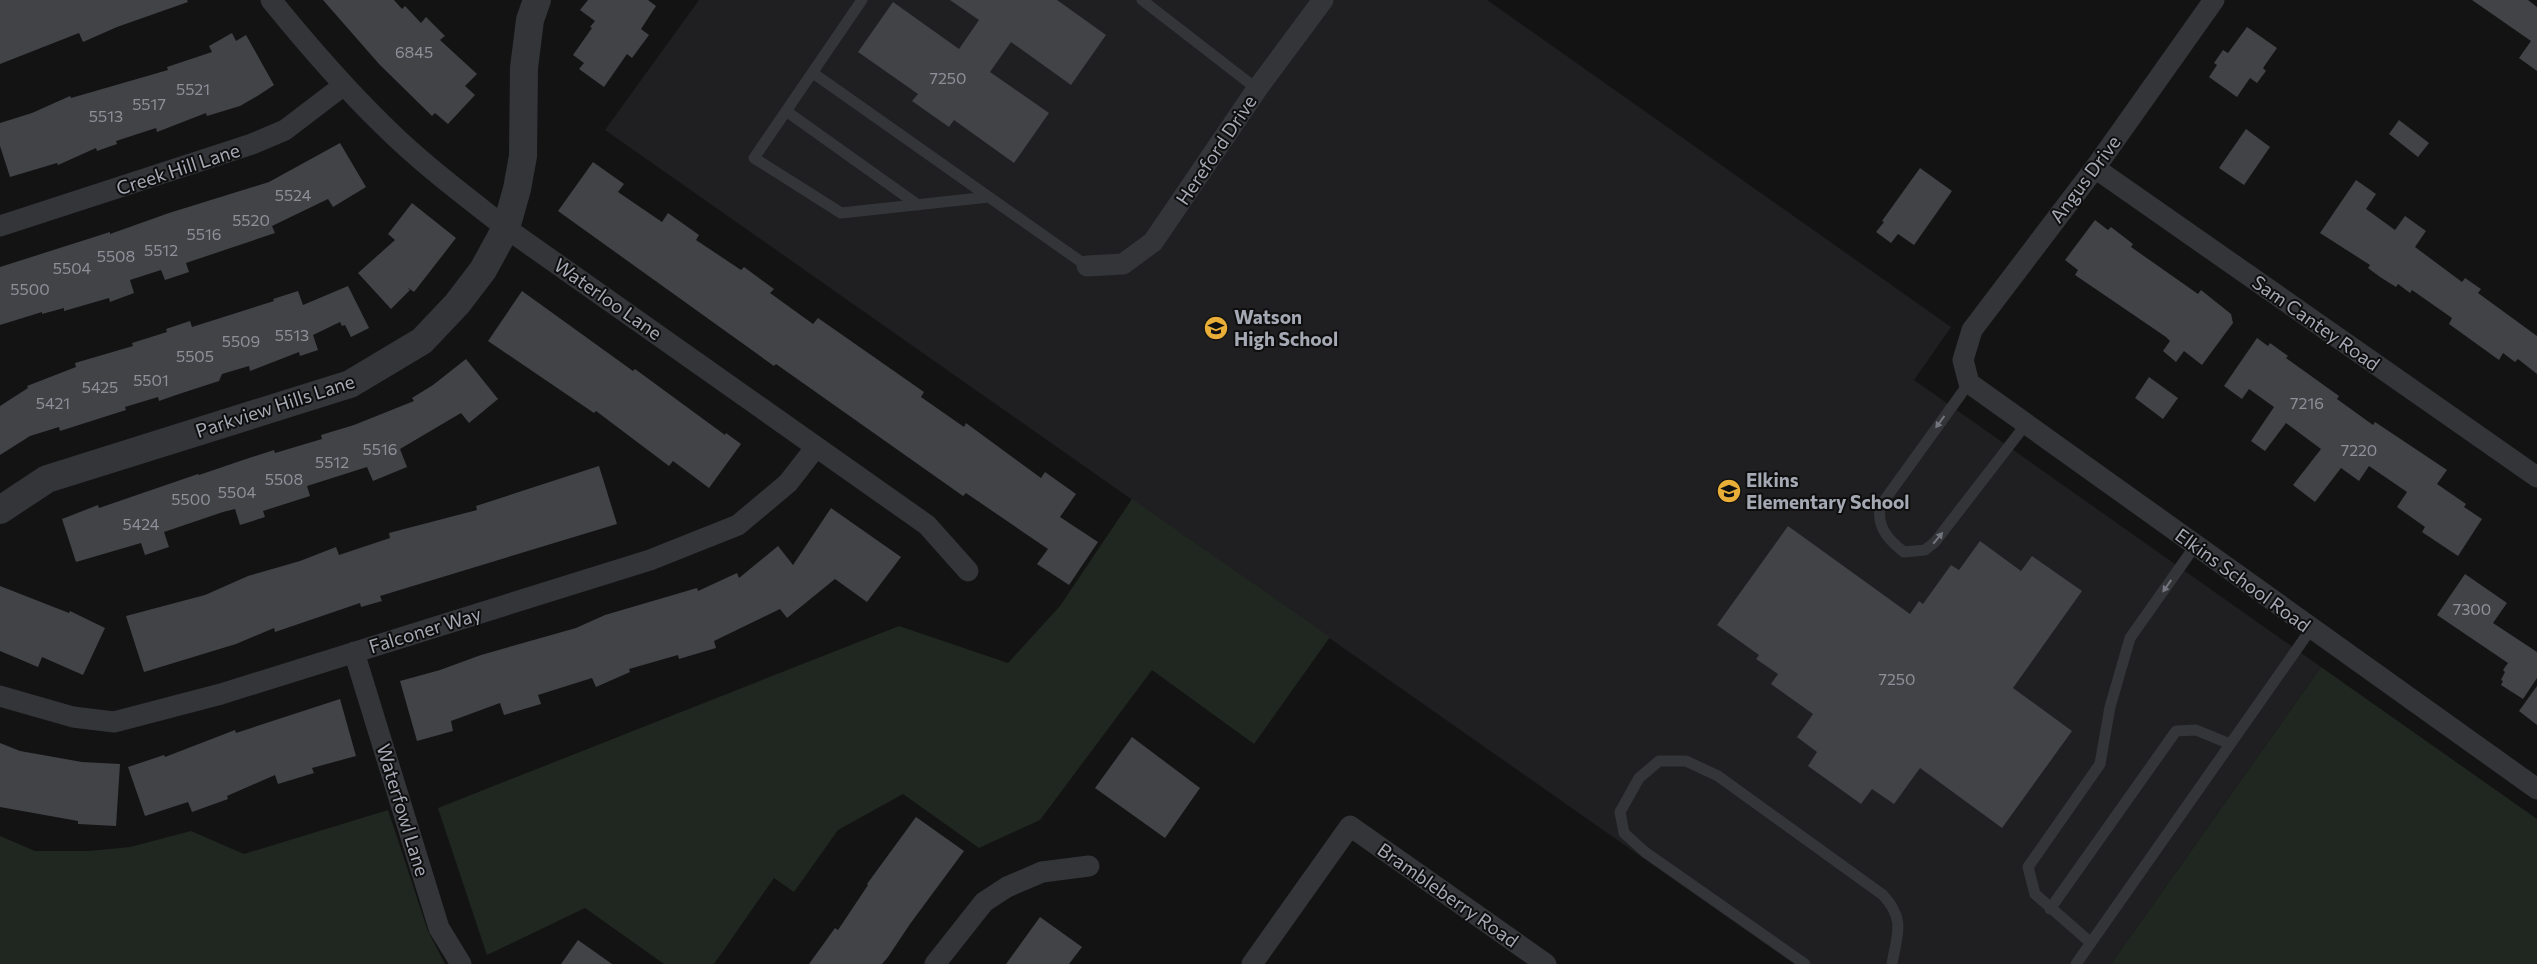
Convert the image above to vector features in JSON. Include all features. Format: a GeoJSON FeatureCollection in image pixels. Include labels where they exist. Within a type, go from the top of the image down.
{"type":"FeatureCollection","features":[{"type":"Feature","properties":{"kind":"street","name":"Waterloo Lane"},"geometry":{"type":"LineString","coordinates":[[271,0],[344,85],[415,155],[506,228],[927,524],[968,571]]}},
{"type":"Feature","properties":{"kind":"street","name":"Parkview Hills Lane"},"geometry":{"type":"LineString","coordinates":[[0,510],[47,479],[350,384],[422,341],[457,304],[483,270],[506,228],[517,189],[523,156],[524,68],[530,20],[537,0]]}},
{"type":"Feature","properties":{"kind":"street","name":"Hereford Drive"},"geometry":{"type":"LineString","coordinates":[[1087,266],[1123,264],[1153,242],[1257,90],[1323,0]]}},
{"type":"Feature","properties":{"kind":"street","name":"Angus Drive"},"geometry":{"type":"LineString","coordinates":[[1969,383],[1963,360],[1972,330],[2095,168],[2214,0]]}},
{"type":"Feature","properties":{"kind":"street","name":"Creek Hill Lane"},"geometry":{"type":"LineString","coordinates":[[0,226],[252,144],[286,130],[344,85]]}},
{"type":"Feature","properties":{"kind":"street","name":"Sam Cantey Road"},"geometry":{"type":"LineString","coordinates":[[2095,168],[2537,477]]}},
{"type":"Feature","properties":{"kind":"street","name":"Elkins School Road"},"geometry":{"type":"LineString","coordinates":[[1969,383],[2537,789]]}},
{"type":"Feature","properties":{"kind":"street","name":"Falconer Way"},"geometry":{"type":"LineString","coordinates":[[0,696],[73,717],[114,722],[221,694],[650,560],[738,526],[788,484],[816,447]]}},
{"type":"Feature","properties":{"kind":"street","name":"Waterfowl Lane"},"geometry":{"type":"LineString","coordinates":[[354,652],[439,928],[461,964]]}},
{"type":"Feature","properties":{"kind":"street","name":"Brambleberry Road"},"geometry":{"type":"LineString","coordinates":[[1252,964],[1350,826],[1546,964]]}},
{"type":"Feature","properties":{"kind":"street"},"geometry":{"type":"LineString","coordinates":[[935,964],[984,902],[1007,887],[1042,872],[1090,866]]}},
{"type":"Feature","properties":{"kind":"lane"},"geometry":{"type":"LineString","coordinates":[[862,0],[754,158],[841,213],[989,197]]}},
{"type":"Feature","properties":{"kind":"lane"},"geometry":{"type":"LineString","coordinates":[[1142,0],[1257,90]]}},
{"type":"Feature","properties":{"kind":"lane"},"geometry":{"type":"LineString","coordinates":[[812,73],[1087,266]]}},
{"type":"Feature","properties":{"kind":"lane"},"geometry":{"type":"LineString","coordinates":[[786,111],[918,205]]}},
{"type":"Feature","properties":{"kind":"lane"},"geometry":{"type":"LineString","coordinates":[[1969,383],[1881,505],[1879,513],[1881,527],[1891,542],[1904,552],[1925,550],[1935,542],[2026,424]]}},
{"type":"Feature","properties":{"kind":"lane"},"geometry":{"type":"LineString","coordinates":[[2091,943],[2035,894],[2028,867],[2100,764],[2110,707],[2130,638],[2195,546]]}},
{"type":"Feature","properties":{"kind":"lane"},"geometry":{"type":"LineString","coordinates":[[2076,964],[2311,629]]}},
{"type":"Feature","properties":{"kind":"lane"},"geometry":{"type":"LineString","coordinates":[[2050,909],[2176,730],[2196,730],[2230,744]]}},
{"type":"Feature","properties":{"kind":"lane"},"geometry":{"type":"LineString","coordinates":[[1805,964],[1646,852],[1624,833],[1620,812],[1639,778],[1659,762],[1686,761],[1718,776],[1883,895],[1894,907],[1899,922],[1892,964]]}},
{"type":"Feature","properties":{"kind":"shaded area"},"geometry":{"type":"Polygon","coordinates":[[[699,0],[1487,0],[1951,327],[1914,380],[2321,667],[2111,964],[1794,964],[605,130],[699,0]]]}},
{"type":"Feature","properties":{"kind":"shaded area"},"geometry":{"type":"Polygon","coordinates":[[[1132,499],[1330,637],[1254,744],[1152,670],[1040,820],[979,848],[903,794],[838,830],[794,892],[774,878],[714,964],[664,964],[585,908],[487,955],[438,808],[899,626],[1008,663],[1060,606],[1132,499]]]}},
{"type":"Feature","properties":{"kind":"shaded area"},"geometry":{"type":"Polygon","coordinates":[[[2321,667],[2537,819],[2537,964],[2111,964],[2321,667]]]}},
{"type":"Feature","properties":{"kind":"shaded area"},"geometry":{"type":"Polygon","coordinates":[[[388,810],[428,931],[445,964],[0,964],[0,836],[35,851],[89,851],[130,847],[191,831],[244,854],[388,810]]]}},
{"type":"Feature","properties":{"kind":"building"},"geometry":{"type":"Polygon","coordinates":[[[0,0],[187,0],[188,2],[117,27],[83,42],[79,33],[0,64],[0,0]]]}},
{"type":"Feature","properties":{"kind":"building"},"geometry":{"type":"Polygon","coordinates":[[[323,0],[394,0],[402,9],[405,6],[421,23],[426,17],[445,36],[440,40],[477,74],[465,86],[475,95],[448,124],[435,113],[432,116],[379,64],[323,0]]]}},
{"type":"Feature","properties":{"kind":"building"},"geometry":{"type":"Polygon","coordinates":[[[588,0],[648,0],[656,6],[641,29],[649,35],[632,58],[627,54],[604,87],[579,69],[584,63],[573,55],[595,21],[580,10],[588,0]]]}},
{"type":"Feature","properties":{"kind":"building"},"geometry":{"type":"Polygon","coordinates":[[[950,0],[1057,0],[1106,35],[1071,85],[1011,42],[990,72],[1049,113],[1014,163],[954,120],[949,127],[912,101],[918,94],[858,52],[893,2],[959,49],[979,20],[950,0]]]}},
{"type":"Feature","properties":{"kind":"building"},"geometry":{"type":"Polygon","coordinates":[[[2472,0],[2528,0],[2537,7],[2537,71],[2519,58],[2531,41],[2472,0]]]}},
{"type":"Feature","properties":{"kind":"building"},"geometry":{"type":"Polygon","coordinates":[[[2247,27],[2277,48],[2263,68],[2266,71],[2257,83],[2250,78],[2237,97],[2209,77],[2217,65],[2214,63],[2223,50],[2228,53],[2247,27]]]}},
{"type":"Feature","properties":{"kind":"building"},"geometry":{"type":"Polygon","coordinates":[[[232,33],[236,41],[246,35],[274,85],[240,106],[207,116],[206,113],[157,132],[156,128],[116,141],[117,144],[97,151],[96,148],[58,165],[57,163],[10,177],[0,146],[0,123],[32,113],[70,96],[71,98],[168,70],[167,67],[212,52],[209,46],[232,33]]]}},
{"type":"Feature","properties":{"kind":"building"},"geometry":{"type":"Polygon","coordinates":[[[2399,120],[2429,143],[2418,157],[2389,134],[2399,120]]]}},
{"type":"Feature","properties":{"kind":"building"},"geometry":{"type":"Polygon","coordinates":[[[2246,129],[2270,147],[2244,185],[2219,168],[2246,129]]]}},
{"type":"Feature","properties":{"kind":"building"},"geometry":{"type":"Polygon","coordinates":[[[340,143],[366,187],[333,207],[328,199],[272,226],[275,233],[186,263],[189,272],[165,280],[161,270],[130,280],[134,293],[110,302],[109,298],[64,311],[64,308],[42,314],[42,312],[0,325],[0,267],[110,232],[110,234],[169,213],[269,182],[340,143]]]}},
{"type":"Feature","properties":{"kind":"building"},"geometry":{"type":"Polygon","coordinates":[[[593,162],[624,184],[618,192],[662,222],[668,213],[699,235],[696,240],[741,270],[744,267],[774,289],[770,293],[813,324],[818,318],[924,392],[921,397],[964,427],[966,423],[1041,478],[1045,472],[1076,494],[1060,517],[1098,542],[1069,585],[1037,564],[1048,549],[966,493],[963,496],[776,364],[774,366],[558,211],[593,162]]]}},
{"type":"Feature","properties":{"kind":"building"},"geometry":{"type":"Polygon","coordinates":[[[1920,168],[1952,191],[1914,245],[1898,234],[1891,243],[1876,232],[1920,168]]]}},
{"type":"Feature","properties":{"kind":"building"},"geometry":{"type":"Polygon","coordinates":[[[2356,180],[2376,194],[2366,209],[2395,230],[2405,216],[2426,231],[2415,247],[2462,282],[2465,278],[2481,289],[2478,293],[2537,336],[2537,374],[2518,359],[2515,362],[2503,353],[2499,360],[2449,324],[2452,318],[2412,290],[2410,293],[2398,284],[2396,287],[2380,277],[2368,268],[2370,265],[2320,233],[2356,180]]]}},
{"type":"Feature","properties":{"kind":"building"},"geometry":{"type":"Polygon","coordinates":[[[412,203],[456,238],[414,292],[407,287],[410,290],[391,309],[358,273],[395,240],[388,234],[412,203]]]}},
{"type":"Feature","properties":{"kind":"building"},"geometry":{"type":"Polygon","coordinates":[[[2095,220],[2108,230],[2111,227],[2133,244],[2131,247],[2198,294],[2201,290],[2231,314],[2233,323],[2202,365],[2184,351],[2176,362],[2163,351],[2170,341],[2166,337],[2075,275],[2078,270],[2065,260],[2095,220]]]}},
{"type":"Feature","properties":{"kind":"building"},"geometry":{"type":"Polygon","coordinates":[[[348,286],[369,328],[351,337],[345,325],[342,326],[340,322],[313,335],[318,350],[300,356],[299,352],[250,371],[249,366],[222,374],[219,381],[159,401],[158,397],[125,407],[126,410],[60,431],[59,427],[30,436],[0,455],[0,406],[28,388],[27,386],[76,367],[75,363],[133,346],[132,343],[167,332],[166,329],[190,321],[192,327],[274,301],[273,299],[298,291],[303,305],[348,286]]]}},
{"type":"Feature","properties":{"kind":"building"},"geometry":{"type":"Polygon","coordinates":[[[522,291],[633,371],[635,369],[725,435],[726,433],[741,444],[709,488],[673,461],[669,466],[596,411],[594,413],[488,341],[522,291]]]}},
{"type":"Feature","properties":{"kind":"building"},"geometry":{"type":"Polygon","coordinates":[[[2257,338],[2268,346],[2270,343],[2288,356],[2286,358],[2339,396],[2337,399],[2373,425],[2375,422],[2447,470],[2437,484],[2466,504],[2464,507],[2482,519],[2458,556],[2422,532],[2425,527],[2397,507],[2407,492],[2369,466],[2359,481],[2341,468],[2315,502],[2293,485],[2321,449],[2286,423],[2265,451],[2251,441],[2274,407],[2249,389],[2242,399],[2224,386],[2257,338]]]}},
{"type":"Feature","properties":{"kind":"building"},"geometry":{"type":"Polygon","coordinates":[[[466,359],[498,399],[469,423],[461,413],[400,449],[407,467],[373,481],[367,467],[307,486],[310,496],[263,511],[265,517],[240,525],[235,509],[223,512],[164,532],[169,547],[145,555],[141,543],[76,562],[62,519],[98,505],[99,508],[274,450],[275,453],[322,439],[321,435],[354,425],[414,401],[412,398],[433,385],[466,359]]]}},
{"type":"Feature","properties":{"kind":"building"},"geometry":{"type":"Polygon","coordinates":[[[2149,377],[2178,398],[2163,419],[2135,398],[2149,377]]]}},
{"type":"Feature","properties":{"kind":"building"},"geometry":{"type":"Polygon","coordinates":[[[599,466],[617,524],[380,596],[382,601],[361,607],[360,603],[275,632],[274,628],[236,644],[144,672],[126,616],[205,595],[248,576],[300,561],[336,547],[339,555],[390,538],[389,533],[477,510],[476,506],[599,466]]]}},
{"type":"Feature","properties":{"kind":"building"},"geometry":{"type":"Polygon","coordinates":[[[831,508],[901,557],[867,602],[835,579],[787,618],[780,609],[714,641],[716,648],[679,659],[678,655],[629,669],[630,672],[596,687],[592,678],[538,695],[541,704],[504,715],[500,703],[451,721],[453,731],[417,741],[400,681],[440,670],[481,655],[576,628],[605,615],[697,588],[698,591],[737,573],[739,578],[778,546],[793,565],[831,508]]]}},
{"type":"Feature","properties":{"kind":"building"},"geometry":{"type":"Polygon","coordinates":[[[1788,526],[1910,614],[1919,601],[1923,604],[1951,565],[1959,570],[1980,541],[2021,571],[2032,556],[2082,591],[2013,688],[2072,731],[2002,828],[1920,768],[1894,804],[1872,789],[1861,804],[1808,766],[1817,752],[1797,737],[1813,714],[1771,684],[1778,674],[1756,659],[1759,655],[1717,625],[1788,526]]]}},
{"type":"Feature","properties":{"kind":"building"},"geometry":{"type":"Polygon","coordinates":[[[2465,574],[2507,603],[2493,623],[2537,652],[2537,678],[2523,699],[2501,685],[2505,672],[2503,670],[2508,663],[2437,615],[2465,574]]]}},
{"type":"Feature","properties":{"kind":"building"},"geometry":{"type":"Polygon","coordinates":[[[0,586],[69,613],[70,611],[105,628],[83,675],[42,657],[38,667],[0,651],[0,586]]]}},
{"type":"Feature","properties":{"kind":"building"},"geometry":{"type":"Polygon","coordinates":[[[2537,686],[2537,725],[2519,711],[2537,686]]]}},
{"type":"Feature","properties":{"kind":"building"},"geometry":{"type":"Polygon","coordinates":[[[340,699],[356,756],[312,768],[314,773],[278,784],[275,775],[227,796],[228,799],[192,812],[188,802],[145,816],[128,767],[164,755],[165,757],[235,730],[236,733],[340,699]]]}},
{"type":"Feature","properties":{"kind":"building"},"geometry":{"type":"Polygon","coordinates":[[[1132,737],[1200,788],[1165,838],[1095,788],[1132,737]]]}},
{"type":"Feature","properties":{"kind":"building"},"geometry":{"type":"Polygon","coordinates":[[[0,743],[20,751],[82,762],[120,764],[116,826],[78,824],[78,821],[0,807],[0,743]]]}},
{"type":"Feature","properties":{"kind":"building"},"geometry":{"type":"Polygon","coordinates":[[[916,817],[964,851],[888,957],[882,964],[809,964],[835,928],[838,930],[867,884],[916,817]]]}},
{"type":"Feature","properties":{"kind":"building"},"geometry":{"type":"Polygon","coordinates":[[[1040,917],[1082,947],[1069,964],[1006,964],[1040,917]]]}},
{"type":"Feature","properties":{"kind":"building"},"geometry":{"type":"Polygon","coordinates":[[[578,940],[612,964],[561,964],[578,940]]]}},
{"type":"Feature","properties":{"kind":"place","name":"Watson High School"},"geometry":{"type":"Point","coordinates":[1216,328]}},
{"type":"Feature","properties":{"kind":"place","name":"Elkins Elementary School"},"geometry":{"type":"Point","coordinates":[1729,491]}}]}
